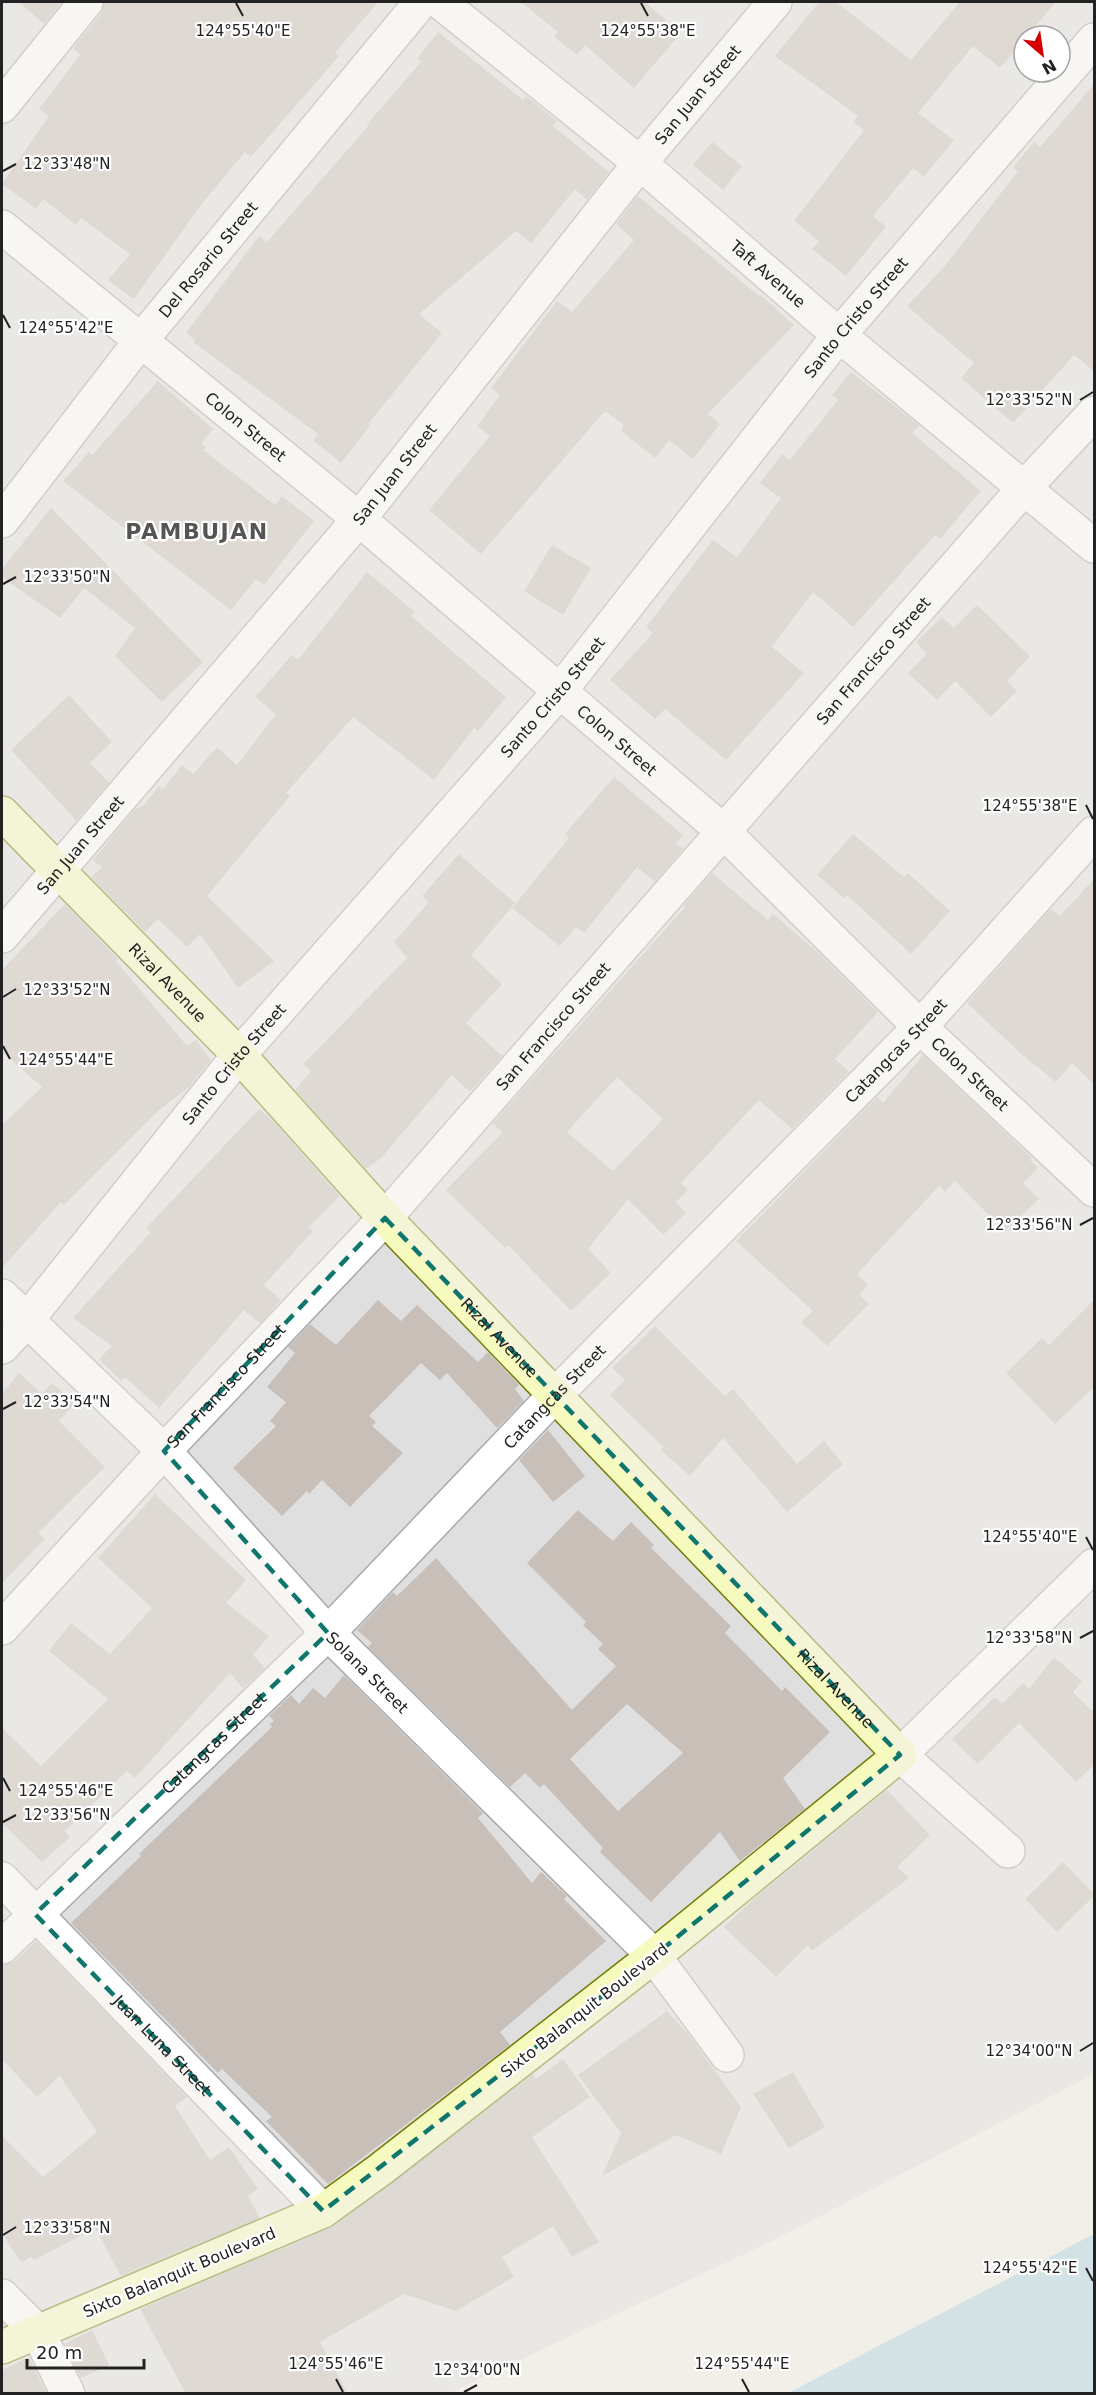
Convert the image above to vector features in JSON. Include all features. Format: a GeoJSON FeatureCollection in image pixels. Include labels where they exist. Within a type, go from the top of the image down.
{"type":"FeatureCollection","features":[{"type":"Feature","properties":{"kind":"street"},"geometry":{"type":"LineString","coordinates":[[2,106],[86,2]]}},
{"type":"Feature","properties":{"kind":"street","name":"Del Rosario Street"},"geometry":{"type":"LineString","coordinates":[[2,521],[141,339],[421,2]]}},
{"type":"Feature","properties":{"kind":"street","name":"Taft Avenue"},"geometry":{"type":"LineString","coordinates":[[440,2],[640,164],[839,335],[1095,546]]}},
{"type":"Feature","properties":{"kind":"street","name":"San Juan Street"},"geometry":{"type":"LineString","coordinates":[[2,936],[359,519],[640,164],[775,2]]}},
{"type":"Feature","properties":{"kind":"street","name":"Santo Cristo Street"},"geometry":{"type":"LineString","coordinates":[[2,1347],[27,1320],[239,1055],[560,691],[839,335],[1095,40]]}},
{"type":"Feature","properties":{"kind":"street","name":"Colon Street"},"geometry":{"type":"LineString","coordinates":[[2,227],[359,519],[723,831],[920,1027],[1095,1190]]}},
{"type":"Feature","properties":{"kind":"street","name":"San Francisco Street"},"geometry":{"type":"LineString","coordinates":[[2,1628],[164,1451],[385,1218],[1025,487],[1095,413]]}},
{"type":"Feature","properties":{"kind":"street","name":"Rizal Avenue"},"geometry":{"type":"LineString","coordinates":[[2,813],[239,1055],[385,1218],[900,1755],[1008,1851]]}},
{"type":"Feature","properties":{"kind":"street","name":"Catangcas Street"},"geometry":{"type":"LineString","coordinates":[[2,1947],[328,1634],[554,1396],[920,1027],[1095,833]]}},
{"type":"Feature","properties":{"kind":"street","name":"Solana Street"},"geometry":{"type":"LineString","coordinates":[[2,1296],[164,1451],[328,1634],[654,1956],[727,2055]]}},
{"type":"Feature","properties":{"kind":"street","name":"Sixto Balanquit Boulevard"},"geometry":{"type":"LineString","coordinates":[[2,2347],[323,2211],[381,2169],[654,1956],[900,1755],[1095,1565]]}},
{"type":"Feature","properties":{"kind":"street","name":"Juan Luna Street"},"geometry":{"type":"LineString","coordinates":[[2,1879],[323,2211]]}},
{"type":"Feature","properties":{"kind":"street"},"geometry":{"type":"LineString","coordinates":[[2,2296],[38,2332],[68,2394]]}},
{"type":"Feature","properties":{"kind":"highlighted area"},"geometry":{"type":"Polygon","coordinates":[[[385,1218],[900,1755],[654,1956],[323,2211],[35,1914],[328,1633],[164,1451],[385,1218]]]}},
{"type":"Feature","properties":{"kind":"shaded area"},"geometry":{"type":"Polygon","coordinates":[[[2,2],[1094,2],[1094,2074],[776,2239],[450,2393],[2,2394],[2,2]]]}},
{"type":"Feature","properties":{"kind":"water"},"geometry":{"type":"Polygon","coordinates":[[[1094,2234],[1094,2393],[788,2393],[1094,2234]]]}},
{"type":"Feature","properties":{"kind":"building"},"geometry":{"type":"Polygon","coordinates":[[[19,2],[62,2],[44,24],[19,2]]]}},
{"type":"Feature","properties":{"kind":"building"},"geometry":{"type":"Polygon","coordinates":[[[104,2],[378,2],[335,53],[339,56],[251,157],[245,152],[204,201],[134,299],[108,280],[130,254],[81,218],[76,225],[43,199],[36,209],[2,184],[49,116],[39,109],[80,55],[73,48],[101,14],[104,2]]]}},
{"type":"Feature","properties":{"kind":"building"},"geometry":{"type":"Polygon","coordinates":[[[521,2],[645,2],[681,33],[634,88],[585,45],[577,55],[554,37],[558,32],[521,2]]]}},
{"type":"Feature","properties":{"kind":"building"},"geometry":{"type":"Polygon","coordinates":[[[819,2],[836,2],[911,60],[960,2],[1056,2],[1037,24],[1012,24],[1012,54],[1000,68],[973,46],[918,113],[954,140],[924,177],[913,168],[873,216],[886,227],[846,276],[812,249],[819,241],[794,221],[864,130],[853,122],[858,116],[775,56],[819,2]]]}},
{"type":"Feature","properties":{"kind":"building"},"geometry":{"type":"Polygon","coordinates":[[[438,32],[523,100],[526,96],[557,121],[553,126],[609,172],[587,200],[575,189],[531,243],[516,231],[419,314],[442,333],[368,424],[370,426],[341,463],[313,440],[318,434],[193,342],[195,340],[186,333],[259,236],[267,242],[369,125],[367,124],[421,62],[417,59],[438,32]]]}},
{"type":"Feature","properties":{"kind":"building"},"geometry":{"type":"Polygon","coordinates":[[[1095,83],[1095,372],[1074,355],[1013,423],[961,378],[974,363],[907,306],[944,267],[1018,171],[1013,167],[1034,142],[1040,147],[1095,83]]]}},
{"type":"Feature","properties":{"kind":"building"},"geometry":{"type":"Polygon","coordinates":[[[712,142],[742,166],[723,190],[693,165],[712,142]]]}},
{"type":"Feature","properties":{"kind":"building"},"geometry":{"type":"Polygon","coordinates":[[[638,196],[759,296],[761,295],[794,325],[708,414],[720,424],[693,459],[669,440],[655,458],[621,431],[624,425],[605,411],[481,554],[429,510],[490,436],[477,426],[500,395],[491,388],[557,301],[572,312],[634,240],[616,224],[638,196]]]}},
{"type":"Feature","properties":{"kind":"building"},"geometry":{"type":"Polygon","coordinates":[[[851,372],[919,425],[912,433],[981,491],[940,539],[935,535],[853,627],[813,592],[772,647],[804,673],[726,760],[665,709],[655,719],[610,680],[653,633],[646,627],[713,540],[737,557],[781,498],[760,483],[782,454],[790,460],[838,400],[832,395],[851,372]]]}},
{"type":"Feature","properties":{"kind":"building"},"geometry":{"type":"Polygon","coordinates":[[[158,381],[213,429],[201,443],[206,447],[203,450],[275,505],[282,496],[314,521],[264,585],[256,579],[231,610],[63,481],[89,452],[92,455],[158,381]]]}},
{"type":"Feature","properties":{"kind":"building"},"geometry":{"type":"Polygon","coordinates":[[[51,508],[203,662],[162,702],[115,656],[135,628],[84,588],[60,618],[2,577],[2,569],[51,508]]]}},
{"type":"Feature","properties":{"kind":"building"},"geometry":{"type":"Polygon","coordinates":[[[552,545],[591,568],[563,615],[524,591],[552,545]]]}},
{"type":"Feature","properties":{"kind":"building"},"geometry":{"type":"Polygon","coordinates":[[[367,572],[415,612],[411,616],[506,697],[478,731],[474,728],[434,780],[353,717],[286,793],[290,796],[207,896],[274,961],[238,988],[200,934],[187,947],[158,919],[145,932],[91,877],[102,867],[93,860],[134,810],[143,806],[159,786],[163,789],[182,765],[193,774],[217,747],[237,765],[276,714],[255,697],[292,655],[298,660],[367,572]]]}},
{"type":"Feature","properties":{"kind":"building"},"geometry":{"type":"Polygon","coordinates":[[[977,605],[1030,656],[1007,681],[1017,691],[991,717],[955,681],[937,700],[908,673],[927,654],[916,642],[942,617],[954,628],[977,605]]]}},
{"type":"Feature","properties":{"kind":"building"},"geometry":{"type":"Polygon","coordinates":[[[69,695],[112,742],[90,763],[109,783],[76,820],[11,750],[69,695]]]}},
{"type":"Feature","properties":{"kind":"building"},"geometry":{"type":"Polygon","coordinates":[[[614,777],[683,835],[676,843],[683,849],[655,882],[637,867],[584,933],[576,927],[560,946],[512,908],[569,838],[565,834],[614,777]]]}},
{"type":"Feature","properties":{"kind":"building"},"geometry":{"type":"Polygon","coordinates":[[[853,834],[904,877],[908,873],[950,911],[911,954],[847,895],[844,898],[817,875],[853,834]]]}},
{"type":"Feature","properties":{"kind":"building"},"geometry":{"type":"Polygon","coordinates":[[[459,854],[515,903],[471,955],[502,984],[466,1023],[502,1056],[470,1092],[452,1075],[381,1158],[366,1169],[295,1090],[311,1071],[303,1064],[407,958],[394,942],[429,902],[422,896],[459,854]]]}},
{"type":"Feature","properties":{"kind":"building"},"geometry":{"type":"Polygon","coordinates":[[[712,873],[768,920],[773,914],[819,953],[878,1012],[835,1059],[849,1072],[792,1129],[759,1100],[681,1183],[688,1190],[676,1202],[686,1213],[663,1235],[628,1199],[588,1249],[611,1273],[571,1311],[508,1245],[505,1248],[446,1190],[503,1132],[492,1124],[685,907],[683,906],[712,873]],[[617,1077],[567,1132],[613,1171],[663,1119],[617,1077]]]}},
{"type":"Feature","properties":{"kind":"building"},"geometry":{"type":"Polygon","coordinates":[[[1095,878],[1095,1086],[1072,1063],[1056,1082],[1020,1053],[967,1003],[1051,909],[1060,916],[1095,878]]]}},
{"type":"Feature","properties":{"kind":"building"},"geometry":{"type":"Polygon","coordinates":[[[65,904],[118,959],[116,961],[187,1046],[196,1040],[211,1060],[189,1087],[158,1111],[64,1205],[61,1202],[2,1268],[2,1125],[42,1087],[2,1052],[2,970],[65,904]]]}},
{"type":"Feature","properties":{"kind":"building"},"geometry":{"type":"Polygon","coordinates":[[[923,1055],[1032,1158],[1030,1160],[1038,1168],[1023,1183],[1039,1199],[1005,1231],[955,1181],[945,1192],[939,1186],[857,1274],[868,1285],[859,1294],[869,1304],[827,1346],[801,1322],[813,1311],[736,1241],[877,1097],[883,1103],[923,1055]]]}},
{"type":"Feature","properties":{"kind":"building"},"geometry":{"type":"Polygon","coordinates":[[[259,1109],[271,1119],[340,1196],[309,1227],[313,1231],[264,1285],[281,1300],[260,1323],[244,1310],[159,1408],[125,1377],[121,1381],[99,1359],[112,1346],[73,1318],[151,1232],[146,1228],[259,1109]]]}},
{"type":"Feature","properties":{"kind":"building"},"geometry":{"type":"Polygon","coordinates":[[[1095,1299],[1095,1386],[1055,1424],[1006,1373],[1042,1338],[1049,1345],[1095,1299]]]}},
{"type":"Feature","properties":{"kind":"building"},"geometry":{"type":"Polygon","coordinates":[[[378,1300],[401,1321],[417,1305],[478,1362],[488,1352],[519,1385],[515,1389],[524,1401],[497,1428],[447,1373],[440,1380],[421,1363],[369,1416],[376,1422],[372,1426],[403,1453],[350,1507],[322,1480],[309,1494],[307,1491],[282,1516],[233,1468],[276,1426],[270,1421],[286,1402],[267,1387],[295,1353],[288,1347],[310,1324],[336,1345],[378,1300]]]}},
{"type":"Feature","properties":{"kind":"building"},"geometry":{"type":"Polygon","coordinates":[[[655,1326],[725,1396],[733,1389],[797,1464],[824,1441],[843,1464],[787,1512],[723,1438],[690,1476],[661,1450],[663,1447],[610,1395],[625,1380],[612,1368],[655,1326]]]}},
{"type":"Feature","properties":{"kind":"building"},"geometry":{"type":"Polygon","coordinates":[[[19,1373],[42,1394],[52,1383],[75,1403],[59,1421],[105,1467],[38,1533],[45,1539],[2,1583],[2,1394],[19,1373]]]}},
{"type":"Feature","properties":{"kind":"building"},"geometry":{"type":"Polygon","coordinates":[[[548,1430],[585,1476],[553,1502],[519,1460],[548,1430]]]}},
{"type":"Feature","properties":{"kind":"building"},"geometry":{"type":"Polygon","coordinates":[[[155,1494],[246,1580],[226,1603],[269,1636],[253,1655],[265,1668],[243,1688],[230,1673],[135,1778],[127,1771],[65,1831],[70,1837],[42,1862],[2,1823],[2,1728],[41,1766],[108,1699],[49,1651],[71,1623],[110,1654],[152,1608],[98,1558],[155,1494]]]}},
{"type":"Feature","properties":{"kind":"building"},"geometry":{"type":"Polygon","coordinates":[[[578,1510],[613,1541],[631,1522],[654,1545],[651,1548],[731,1626],[725,1633],[782,1691],[785,1687],[830,1732],[783,1778],[805,1809],[740,1861],[720,1832],[651,1902],[600,1852],[603,1848],[544,1784],[540,1788],[525,1773],[510,1787],[368,1647],[372,1643],[357,1630],[393,1592],[397,1596],[436,1558],[572,1710],[616,1666],[598,1649],[603,1644],[583,1625],[586,1622],[527,1563],[578,1510]],[[627,1704],[570,1759],[618,1811],[683,1753],[627,1704]]]}},
{"type":"Feature","properties":{"kind":"building"},"geometry":{"type":"Polygon","coordinates":[[[1054,1657],[1082,1681],[1073,1692],[1095,1714],[1095,1764],[1076,1782],[1019,1723],[978,1764],[952,1739],[995,1697],[1002,1704],[1023,1683],[1029,1689],[1054,1657]]]}},
{"type":"Feature","properties":{"kind":"building"},"geometry":{"type":"Polygon","coordinates":[[[344,1675],[483,1813],[478,1818],[532,1883],[541,1872],[567,1896],[564,1899],[606,1941],[500,2032],[510,2045],[328,2184],[266,2121],[272,2117],[222,2069],[218,2073],[71,1923],[141,1856],[139,1854],[272,1727],[270,1724],[274,1721],[269,1716],[291,1695],[299,1704],[313,1688],[325,1698],[344,1675]]]}},
{"type":"Feature","properties":{"kind":"building"},"geometry":{"type":"Polygon","coordinates":[[[887,1790],[930,1835],[897,1867],[909,1878],[812,1951],[808,1945],[776,1977],[724,1927],[757,1896],[887,1790]]]}},
{"type":"Feature","properties":{"kind":"building"},"geometry":{"type":"Polygon","coordinates":[[[1063,1862],[1095,1895],[1057,1932],[1025,1899],[1063,1862]]]}},
{"type":"Feature","properties":{"kind":"building"},"geometry":{"type":"Polygon","coordinates":[[[36,1941],[187,2097],[175,2106],[210,2160],[229,2147],[258,2189],[248,2196],[260,2218],[121,2276],[95,2228],[34,2260],[31,2256],[22,2263],[2,2234],[2,2136],[43,2177],[97,2132],[60,2076],[37,2097],[2,2059],[2,1966],[15,1961],[36,1941]]]}},
{"type":"Feature","properties":{"kind":"building"},"geometry":{"type":"Polygon","coordinates":[[[667,2011],[689,2035],[741,2107],[721,2154],[676,2135],[602,2176],[621,2133],[578,2075],[667,2011]]]}},
{"type":"Feature","properties":{"kind":"building"},"geometry":{"type":"Polygon","coordinates":[[[563,2059],[590,2097],[532,2137],[599,2242],[572,2257],[553,2226],[502,2257],[514,2277],[456,2311],[404,2294],[320,2342],[348,2394],[186,2394],[140,2309],[334,2226],[533,2074],[536,2079],[563,2059]]]}},
{"type":"Feature","properties":{"kind":"building"},"geometry":{"type":"Polygon","coordinates":[[[793,2072],[825,2127],[789,2148],[753,2094],[793,2072]]]}},
{"type":"Feature","properties":{"kind":"building"},"geometry":{"type":"Polygon","coordinates":[[[92,2330],[109,2365],[81,2378],[64,2344],[92,2330]]]}},
{"type":"Feature","properties":{"kind":"building"},"geometry":{"type":"Polygon","coordinates":[[[29,2357],[47,2394],[2,2394],[2,2370],[29,2357]]]}},
{"type":"Feature","properties":{"kind":"district","name":"PAMBUJAN"},"geometry":{"type":"Point","coordinates":[197,531]}}]}
